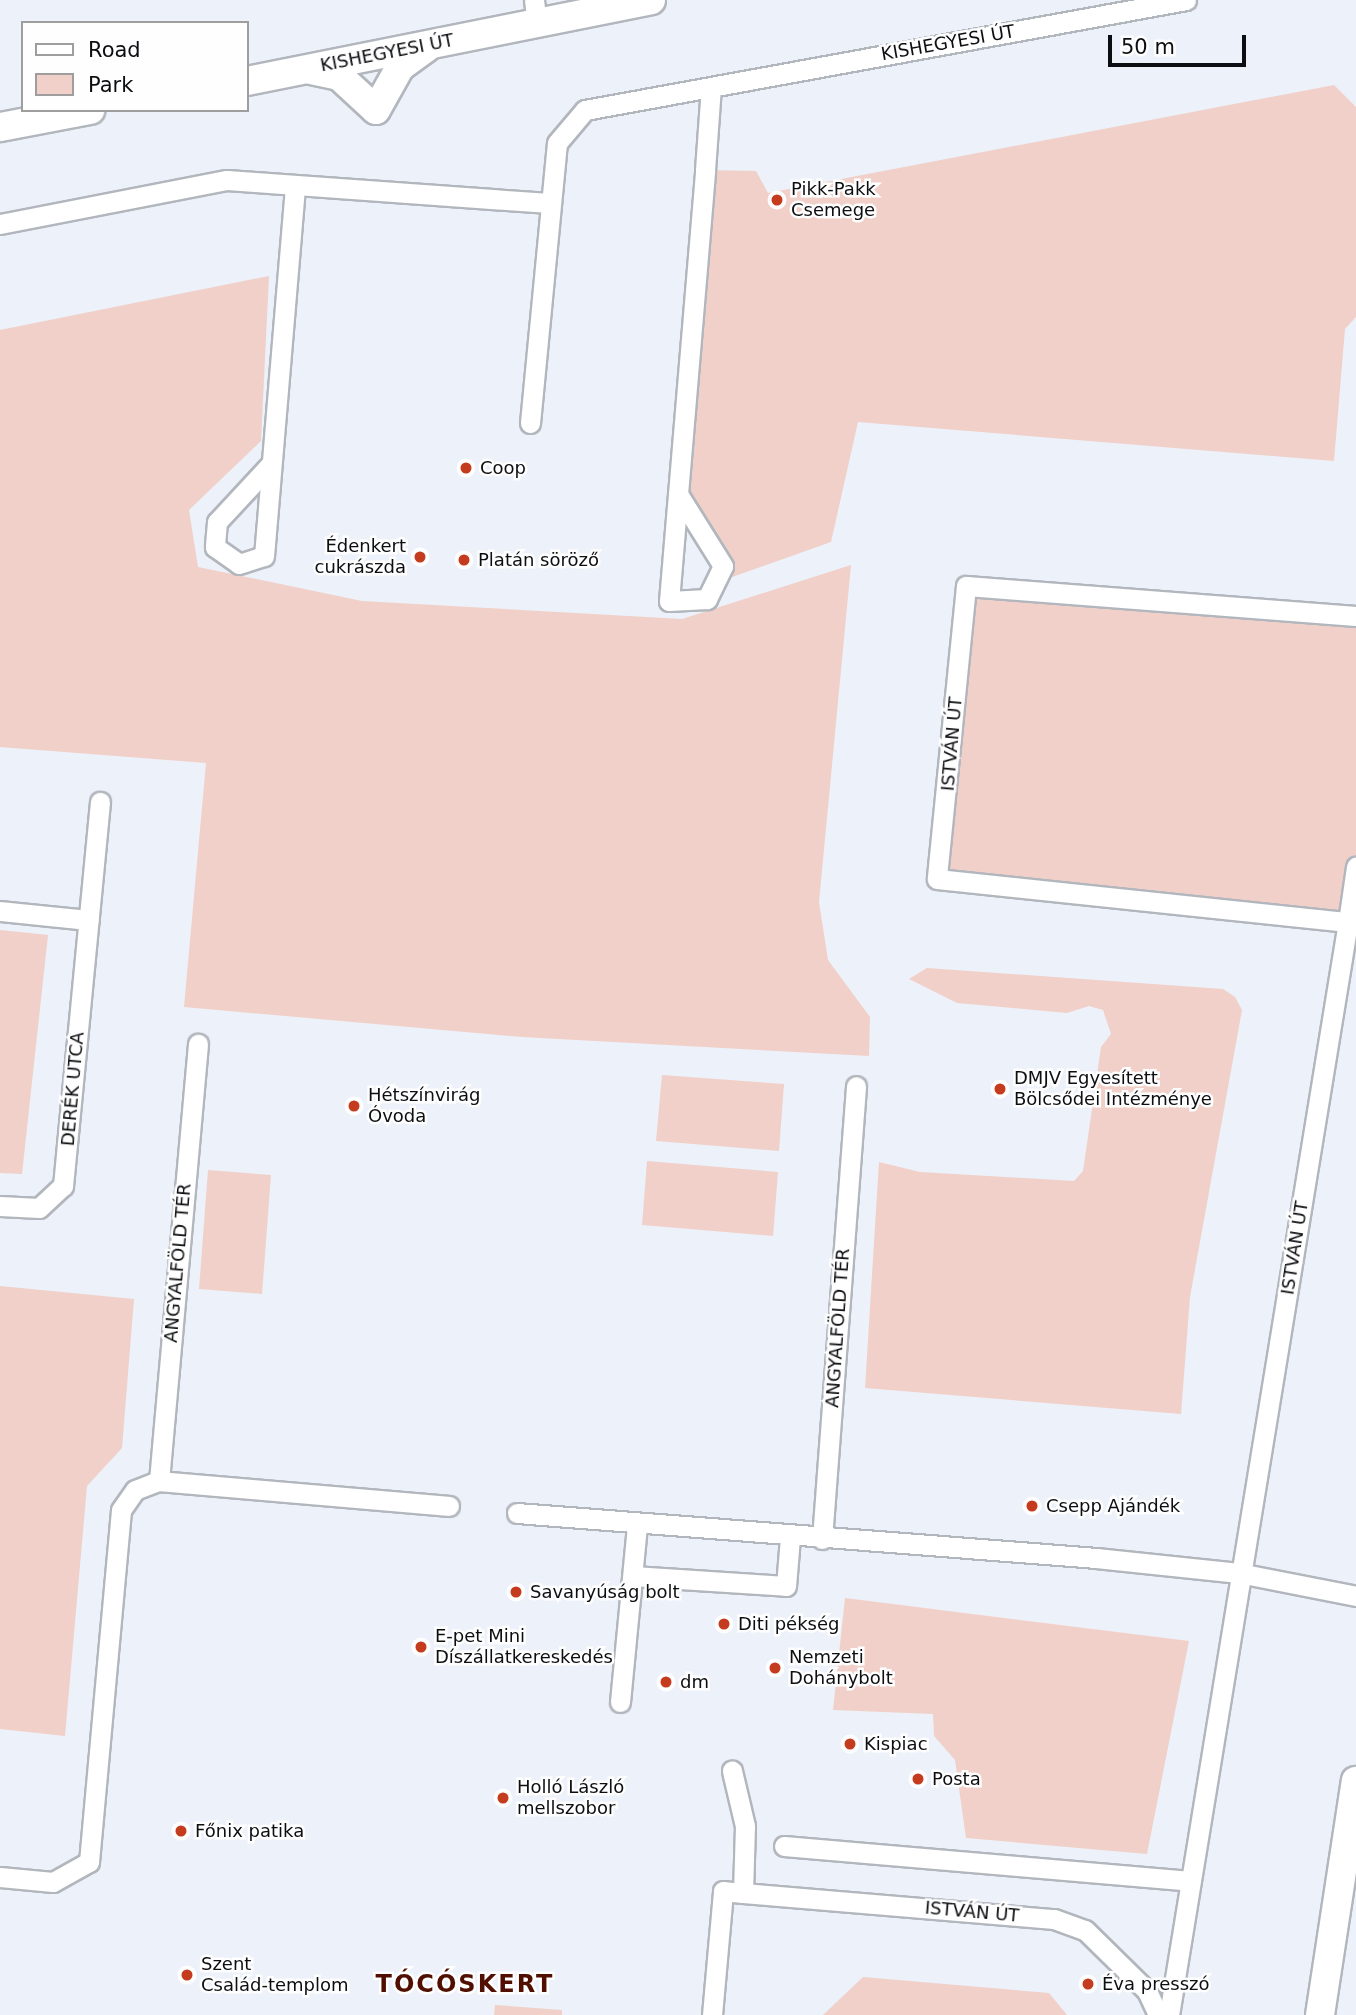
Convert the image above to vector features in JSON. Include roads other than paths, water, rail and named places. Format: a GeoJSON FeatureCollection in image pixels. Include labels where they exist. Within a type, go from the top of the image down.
{"type":"FeatureCollection","features":[{"type":"Feature","properties":{"kind":"street","name":"KISHEGYESI ÚT"},"geometry":{"type":"LineString","coordinates":[[248,81],[430,45],[536,11],[651,0]]}},
{"type":"Feature","properties":{"kind":"street","name":"KISHEGYESI ÚT"},"geometry":{"type":"LineString","coordinates":[[530,423],[549,203],[557,143],[585,110],[1186,0]]}},
{"type":"Feature","properties":{"kind":"street"},"geometry":{"type":"LineString","coordinates":[[308,69],[340,76],[376,110],[400,67],[430,45]]}},
{"type":"Feature","properties":{"kind":"street"},"geometry":{"type":"LineString","coordinates":[[678,494],[723,566],[707,599],[669,601],[711,86]]}},
{"type":"Feature","properties":{"kind":"street"},"geometry":{"type":"LineString","coordinates":[[0,127],[79,112]]}},
{"type":"Feature","properties":{"kind":"street"},"geometry":{"type":"LineString","coordinates":[[0,223],[227,180],[549,203]]}},
{"type":"Feature","properties":{"kind":"street"},"geometry":{"type":"LineString","coordinates":[[270,466],[217,522],[215,547],[239,564],[264,556],[295,185]]}},
{"type":"Feature","properties":{"kind":"street","name":"ISTVÁN ÚT"},"geometry":{"type":"LineString","coordinates":[[1348,922],[937,879],[966,586],[1356,616]]}},
{"type":"Feature","properties":{"kind":"street","name":"DERÉK UTCA"},"geometry":{"type":"LineString","coordinates":[[0,1206],[39,1208],[63,1186],[100,802]]}},
{"type":"Feature","properties":{"kind":"street","name":"ISTVÁN ÚT"},"geometry":{"type":"LineString","coordinates":[[1169,2015],[1356,867]]}},
{"type":"Feature","properties":{"kind":"street"},"geometry":{"type":"LineString","coordinates":[[0,911],[89,920]]}},
{"type":"Feature","properties":{"kind":"street","name":"ANGYALFÖLD TÉR"},"geometry":{"type":"LineString","coordinates":[[159,1481],[198,1044]]}},
{"type":"Feature","properties":{"kind":"street","name":"ANGYALFÖLD TÉR"},"geometry":{"type":"LineString","coordinates":[[822,1539],[856,1086]]}},
{"type":"Feature","properties":{"kind":"street"},"geometry":{"type":"LineString","coordinates":[[0,1877],[53,1882],[89,1863],[121,1510],[135,1490],[159,1481],[449,1506]]}},
{"type":"Feature","properties":{"kind":"street"},"geometry":{"type":"LineString","coordinates":[[517,1513],[1239,1573],[1356,1596]]}},
{"type":"Feature","properties":{"kind":"street"},"geometry":{"type":"LineString","coordinates":[[620,1702],[637,1524]]}},
{"type":"Feature","properties":{"kind":"street"},"geometry":{"type":"LineString","coordinates":[[632,1576],[786,1586],[790,1536]]}},
{"type":"Feature","properties":{"kind":"street"},"geometry":{"type":"LineString","coordinates":[[712,2015],[723,1891],[743,1893],[745,1826],[732,1771]]}},
{"type":"Feature","properties":{"kind":"street"},"geometry":{"type":"LineString","coordinates":[[1320,2015],[1356,1781]]}},
{"type":"Feature","properties":{"kind":"street"},"geometry":{"type":"LineString","coordinates":[[784,1846],[1191,1881]]}},
{"type":"Feature","properties":{"kind":"street","name":"ISTVÁN ÚT"},"geometry":{"type":"LineString","coordinates":[[743,1893],[1054,1919],[1085,1930],[1147,1991],[1158,2015]]}},
{"type":"Feature","properties":{"kind":"street"},"geometry":{"type":"LineString","coordinates":[[1147,1991],[1177,1964]]}},
{"type":"Feature","properties":{"kind":"place","name":"Pikk-Pakk Csemege"},"geometry":{"type":"Point","coordinates":[777,200]}},
{"type":"Feature","properties":{"kind":"place","name":"Coop"},"geometry":{"type":"Point","coordinates":[466,468]}},
{"type":"Feature","properties":{"kind":"place","name":"Édenkert cukrászda"},"geometry":{"type":"Point","coordinates":[420,557]}},
{"type":"Feature","properties":{"kind":"place","name":"Platán söröző"},"geometry":{"type":"Point","coordinates":[464,560]}},
{"type":"Feature","properties":{"kind":"place","name":"DMJV Egyesített Bölcsődei Intézménye"},"geometry":{"type":"Point","coordinates":[1000,1089]}},
{"type":"Feature","properties":{"kind":"place","name":"Hétszínvirág Óvoda"},"geometry":{"type":"Point","coordinates":[354,1106]}},
{"type":"Feature","properties":{"kind":"place","name":"Csepp Ajándék"},"geometry":{"type":"Point","coordinates":[1032,1506]}},
{"type":"Feature","properties":{"kind":"place","name":"Savanyúság bolt"},"geometry":{"type":"Point","coordinates":[516,1592]}},
{"type":"Feature","properties":{"kind":"place","name":"Diti pékség"},"geometry":{"type":"Point","coordinates":[724,1624]}},
{"type":"Feature","properties":{"kind":"place","name":"E-pet Mini Díszállatkereskedés"},"geometry":{"type":"Point","coordinates":[421,1647]}},
{"type":"Feature","properties":{"kind":"place","name":"Nemzeti Dohánybolt"},"geometry":{"type":"Point","coordinates":[775,1668]}},
{"type":"Feature","properties":{"kind":"place","name":"dm"},"geometry":{"type":"Point","coordinates":[666,1682]}},
{"type":"Feature","properties":{"kind":"place","name":"Kispiac"},"geometry":{"type":"Point","coordinates":[850,1744]}},
{"type":"Feature","properties":{"kind":"place","name":"Posta"},"geometry":{"type":"Point","coordinates":[918,1779]}},
{"type":"Feature","properties":{"kind":"place","name":"Holló László mellszobor"},"geometry":{"type":"Point","coordinates":[503,1798]}},
{"type":"Feature","properties":{"kind":"place","name":"Főnix patika"},"geometry":{"type":"Point","coordinates":[181,1831]}},
{"type":"Feature","properties":{"kind":"place","name":"Szent Család-templom"},"geometry":{"type":"Point","coordinates":[187,1975]}},
{"type":"Feature","properties":{"kind":"place","name":"Éva presszó"},"geometry":{"type":"Point","coordinates":[1088,1984]}},
{"type":"Feature","properties":{"kind":"district","name":"TÓCÓSKERT"},"geometry":{"type":"Point","coordinates":[465,1985]}}]}
